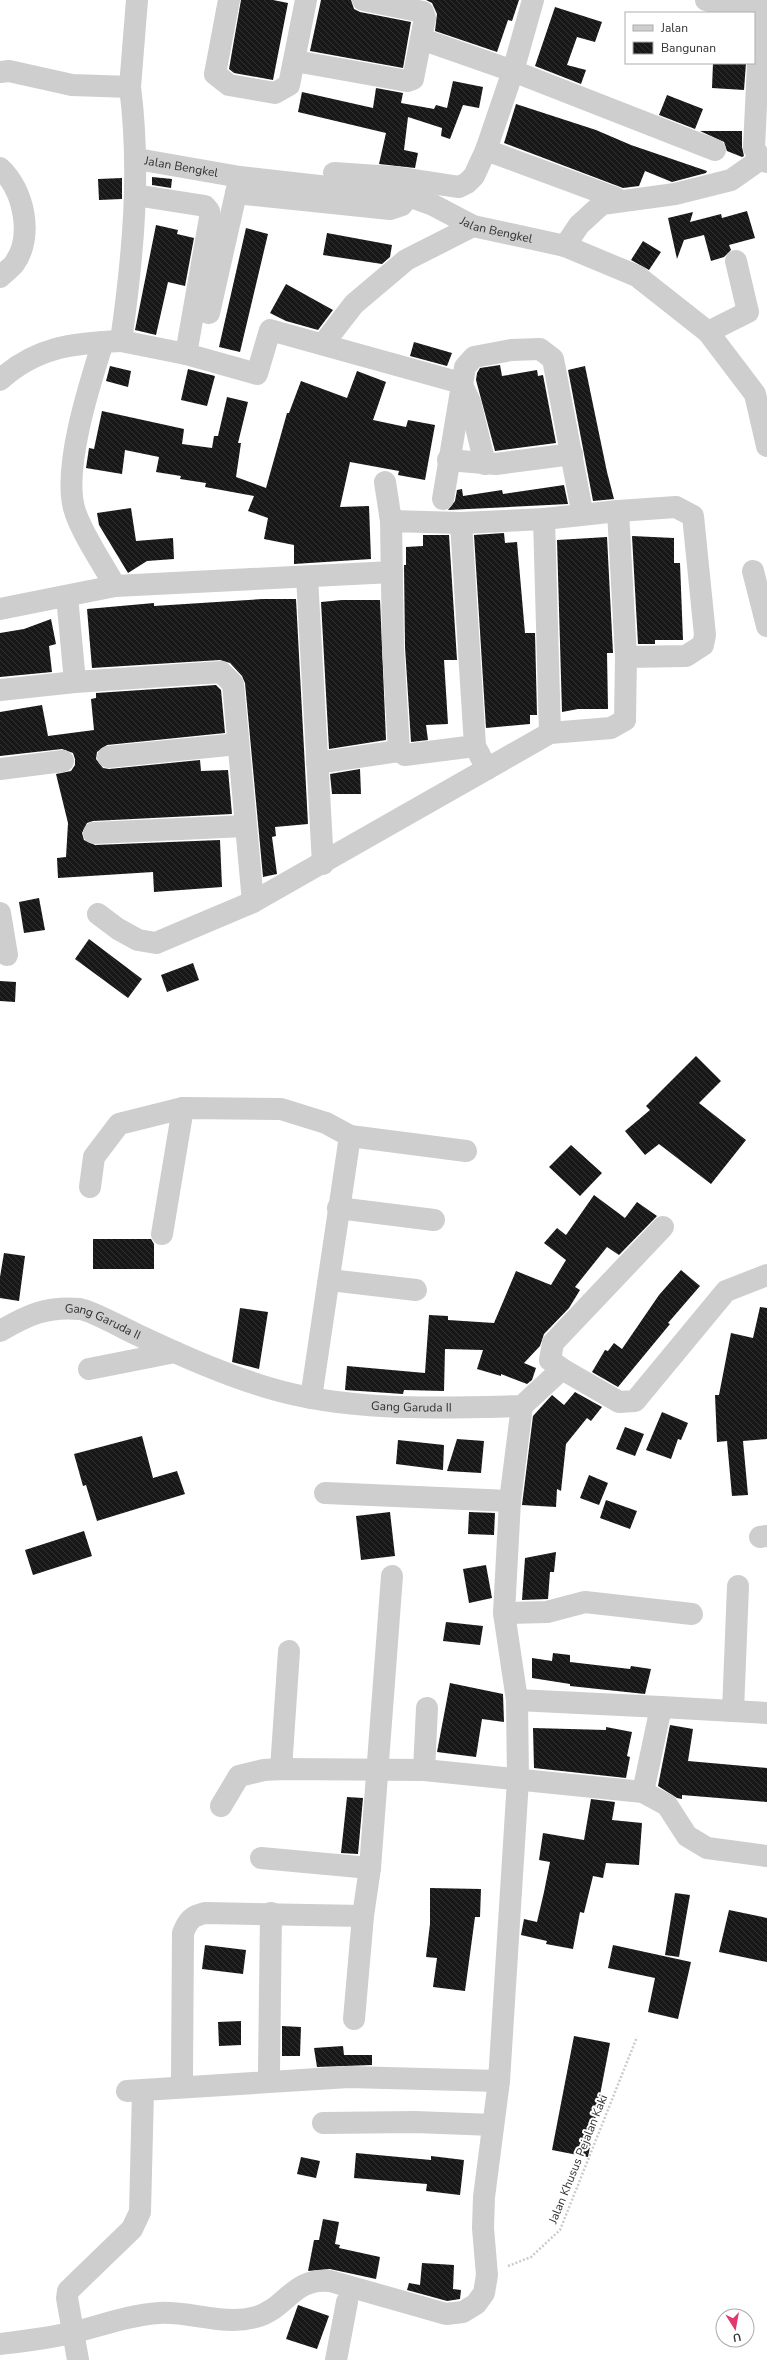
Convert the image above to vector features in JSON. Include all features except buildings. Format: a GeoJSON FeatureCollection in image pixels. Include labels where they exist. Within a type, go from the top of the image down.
{"type":"FeatureCollection","features":[{"type":"Feature","properties":{"kind":"street"},"geometry":{"type":"LineString","coordinates":[[115,586],[74,508],[71,480],[83,406],[112,341],[127,294],[135,195],[136,159],[130,87],[137,0]]}},
{"type":"Feature","properties":{"kind":"street"},"geometry":{"type":"LineString","coordinates":[[230,0],[215,74],[229,85],[275,93],[289,85],[306,0]]}},
{"type":"Feature","properties":{"kind":"street"},"geometry":{"type":"LineString","coordinates":[[294,61],[407,81],[413,79],[425,18],[422,12],[363,0]]}},
{"type":"Feature","properties":{"kind":"street"},"geometry":{"type":"LineString","coordinates":[[311,171],[394,177],[459,187],[467,183],[474,176],[486,150],[513,71],[533,0]]}},
{"type":"Feature","properties":{"kind":"street"},"geometry":{"type":"LineString","coordinates":[[565,246],[580,225],[602,204],[675,194],[731,180],[764,161],[754,148],[762,96],[761,2],[716,3],[706,0]]}},
{"type":"Feature","properties":{"kind":"street"},"geometry":{"type":"LineString","coordinates":[[430,42],[513,71],[715,150]]}},
{"type":"Feature","properties":{"kind":"street"},"geometry":{"type":"LineString","coordinates":[[0,72],[8,71],[72,85],[130,87]]}},
{"type":"Feature","properties":{"kind":"street"},"geometry":{"type":"LineString","coordinates":[[486,150],[616,198]]}},
{"type":"Feature","properties":{"kind":"street","name":"Jalan Bengkel"},"geometry":{"type":"LineString","coordinates":[[136,159],[238,185],[408,196],[433,205],[473,226],[565,246],[637,276],[708,332],[755,394],[767,446]]}},
{"type":"Feature","properties":{"kind":"street"},"geometry":{"type":"LineString","coordinates":[[0,277],[14,264],[25,235],[24,210],[2,173]]}},
{"type":"Feature","properties":{"kind":"street"},"geometry":{"type":"LineString","coordinates":[[209,313],[238,185]]}},
{"type":"Feature","properties":{"kind":"street"},"geometry":{"type":"LineString","coordinates":[[135,195],[205,206],[209,211],[210,218],[186,354]]}},
{"type":"Feature","properties":{"kind":"street"},"geometry":{"type":"LineString","coordinates":[[323,344],[354,304],[406,260],[473,226]]}},
{"type":"Feature","properties":{"kind":"street"},"geometry":{"type":"LineString","coordinates":[[708,332],[748,312],[736,261]]}},
{"type":"Feature","properties":{"kind":"street"},"geometry":{"type":"LineString","coordinates":[[0,380],[33,356],[78,344],[112,341],[186,354],[257,374],[270,330],[461,383],[470,402],[485,464]]}},
{"type":"Feature","properties":{"kind":"street"},"geometry":{"type":"LineString","coordinates":[[443,499],[448,460],[465,367],[474,357],[511,350],[540,349],[554,358],[582,511]]}},
{"type":"Feature","properties":{"kind":"street"},"geometry":{"type":"LineString","coordinates":[[448,460],[485,464],[572,454]]}},
{"type":"Feature","properties":{"kind":"street"},"geometry":{"type":"LineString","coordinates":[[385,482],[391,521],[393,647],[399,751]]}},
{"type":"Feature","properties":{"kind":"street"},"geometry":{"type":"LineString","coordinates":[[391,521],[461,523],[676,507],[693,516],[705,635],[703,645],[686,656],[626,657]]}},
{"type":"Feature","properties":{"kind":"street"},"geometry":{"type":"LineString","coordinates":[[98,914],[118,929],[138,940],[156,943],[253,902],[550,733],[611,728],[625,720],[626,657],[618,511]]}},
{"type":"Feature","properties":{"kind":"street"},"geometry":{"type":"LineString","coordinates":[[544,518],[550,733]]}},
{"type":"Feature","properties":{"kind":"street"},"geometry":{"type":"LineString","coordinates":[[461,523],[475,746],[487,769]]}},
{"type":"Feature","properties":{"kind":"street"},"geometry":{"type":"LineString","coordinates":[[753,571],[767,626]]}},
{"type":"Feature","properties":{"kind":"street"},"geometry":{"type":"LineString","coordinates":[[0,609],[115,586],[392,572]]}},
{"type":"Feature","properties":{"kind":"street"},"geometry":{"type":"LineString","coordinates":[[307,577],[322,864]]}},
{"type":"Feature","properties":{"kind":"street"},"geometry":{"type":"LineString","coordinates":[[67,596],[75,682]]}},
{"type":"Feature","properties":{"kind":"street"},"geometry":{"type":"LineString","coordinates":[[0,690],[75,682],[221,672],[233,684],[253,902]]}},
{"type":"Feature","properties":{"kind":"street"},"geometry":{"type":"LineString","coordinates":[[108,757],[238,744]]}},
{"type":"Feature","properties":{"kind":"street"},"geometry":{"type":"LineString","coordinates":[[317,764],[399,751],[405,755],[475,746]]}},
{"type":"Feature","properties":{"kind":"street"},"geometry":{"type":"LineString","coordinates":[[0,769],[64,761]]}},
{"type":"Feature","properties":{"kind":"street"},"geometry":{"type":"LineString","coordinates":[[94,833],[245,826]]}},
{"type":"Feature","properties":{"kind":"street"},"geometry":{"type":"LineString","coordinates":[[0,913],[7,955]]}},
{"type":"Feature","properties":{"kind":"street"},"geometry":{"type":"LineString","coordinates":[[162,1234],[183,1108]]}},
{"type":"Feature","properties":{"kind":"street"},"geometry":{"type":"LineString","coordinates":[[90,1186],[94,1157],[119,1124],[183,1108],[281,1108],[326,1123],[350,1136],[466,1151]]}},
{"type":"Feature","properties":{"kind":"street"},"geometry":{"type":"LineString","coordinates":[[311,1398],[330,1280],[338,1208],[350,1136]]}},
{"type":"Feature","properties":{"kind":"street"},"geometry":{"type":"LineString","coordinates":[[338,1208],[434,1220]]}},
{"type":"Feature","properties":{"kind":"street"},"geometry":{"type":"LineString","coordinates":[[663,1227],[553,1343],[550,1360],[562,1369],[619,1402],[635,1401],[726,1291],[767,1275]]}},
{"type":"Feature","properties":{"kind":"street"},"geometry":{"type":"LineString","coordinates":[[330,1280],[416,1290]]}},
{"type":"Feature","properties":{"kind":"street","name":"Gang Garuda II"},"geometry":{"type":"LineString","coordinates":[[0,1331],[30,1314],[56,1308],[82,1310],[175,1352],[270,1388],[311,1398],[421,1408],[522,1406]]}},
{"type":"Feature","properties":{"kind":"street"},"geometry":{"type":"LineString","coordinates":[[89,1369],[175,1352]]}},
{"type":"Feature","properties":{"kind":"street"},"geometry":{"type":"LineString","coordinates":[[0,2344],[74,2332],[142,2315],[161,2313],[239,2320],[251,2318],[274,2308],[296,2288],[318,2280],[330,2281],[446,2314],[463,2312],[476,2304],[484,2293],[487,2275],[484,2198],[499,2081],[518,1780],[517,1700],[504,1613],[510,1501],[522,1406],[562,1369]]}},
{"type":"Feature","properties":{"kind":"street"},"geometry":{"type":"LineString","coordinates":[[324,1493],[510,1501]]}},
{"type":"Feature","properties":{"kind":"street"},"geometry":{"type":"LineString","coordinates":[[354,2019],[363,1916],[370,1868],[392,1576]]}},
{"type":"Feature","properties":{"kind":"street"},"geometry":{"type":"LineString","coordinates":[[733,1711],[738,1586]]}},
{"type":"Feature","properties":{"kind":"street"},"geometry":{"type":"LineString","coordinates":[[504,1613],[547,1612],[585,1602],[692,1614]]}},
{"type":"Feature","properties":{"kind":"street"},"geometry":{"type":"LineString","coordinates":[[281,1769],[289,1651]]}},
{"type":"Feature","properties":{"kind":"street"},"geometry":{"type":"LineString","coordinates":[[517,1700],[767,1713]]}},
{"type":"Feature","properties":{"kind":"street"},"geometry":{"type":"LineString","coordinates":[[643,1792],[661,1707]]}},
{"type":"Feature","properties":{"kind":"street"},"geometry":{"type":"LineString","coordinates":[[424,1770],[427,1708]]}},
{"type":"Feature","properties":{"kind":"street"},"geometry":{"type":"LineString","coordinates":[[221,1806],[239,1776],[264,1770],[424,1770],[643,1792],[667,1805],[687,1836],[707,1848],[767,1856]]}},
{"type":"Feature","properties":{"kind":"street"},"geometry":{"type":"LineString","coordinates":[[261,1858],[370,1868]]}},
{"type":"Feature","properties":{"kind":"street"},"geometry":{"type":"LineString","coordinates":[[182,2076],[183,1933],[188,1922],[195,1915],[205,1913],[363,1916]]}},
{"type":"Feature","properties":{"kind":"street"},"geometry":{"type":"LineString","coordinates":[[269,2071],[271,1914]]}},
{"type":"Feature","properties":{"kind":"street"},"geometry":{"type":"LineString","coordinates":[[78,2360],[67,2298],[68,2291],[132,2229],[138,2216],[135,2091],[349,2077],[499,2081]]}},
{"type":"Feature","properties":{"kind":"street"},"geometry":{"type":"LineString","coordinates":[[323,2123],[415,2122],[493,2125]]}},
{"type":"Feature","properties":{"kind":"street"},"geometry":{"type":"LineString","coordinates":[[336,2360],[347,2302]]}},
{"type":"Feature","properties":{"kind":"path","name":"Jalan Khusus Pejalan Kaki"},"geometry":{"type":"LineString","coordinates":[[487,2275],[531,2257],[560,2230],[637,2037]]}}]}
